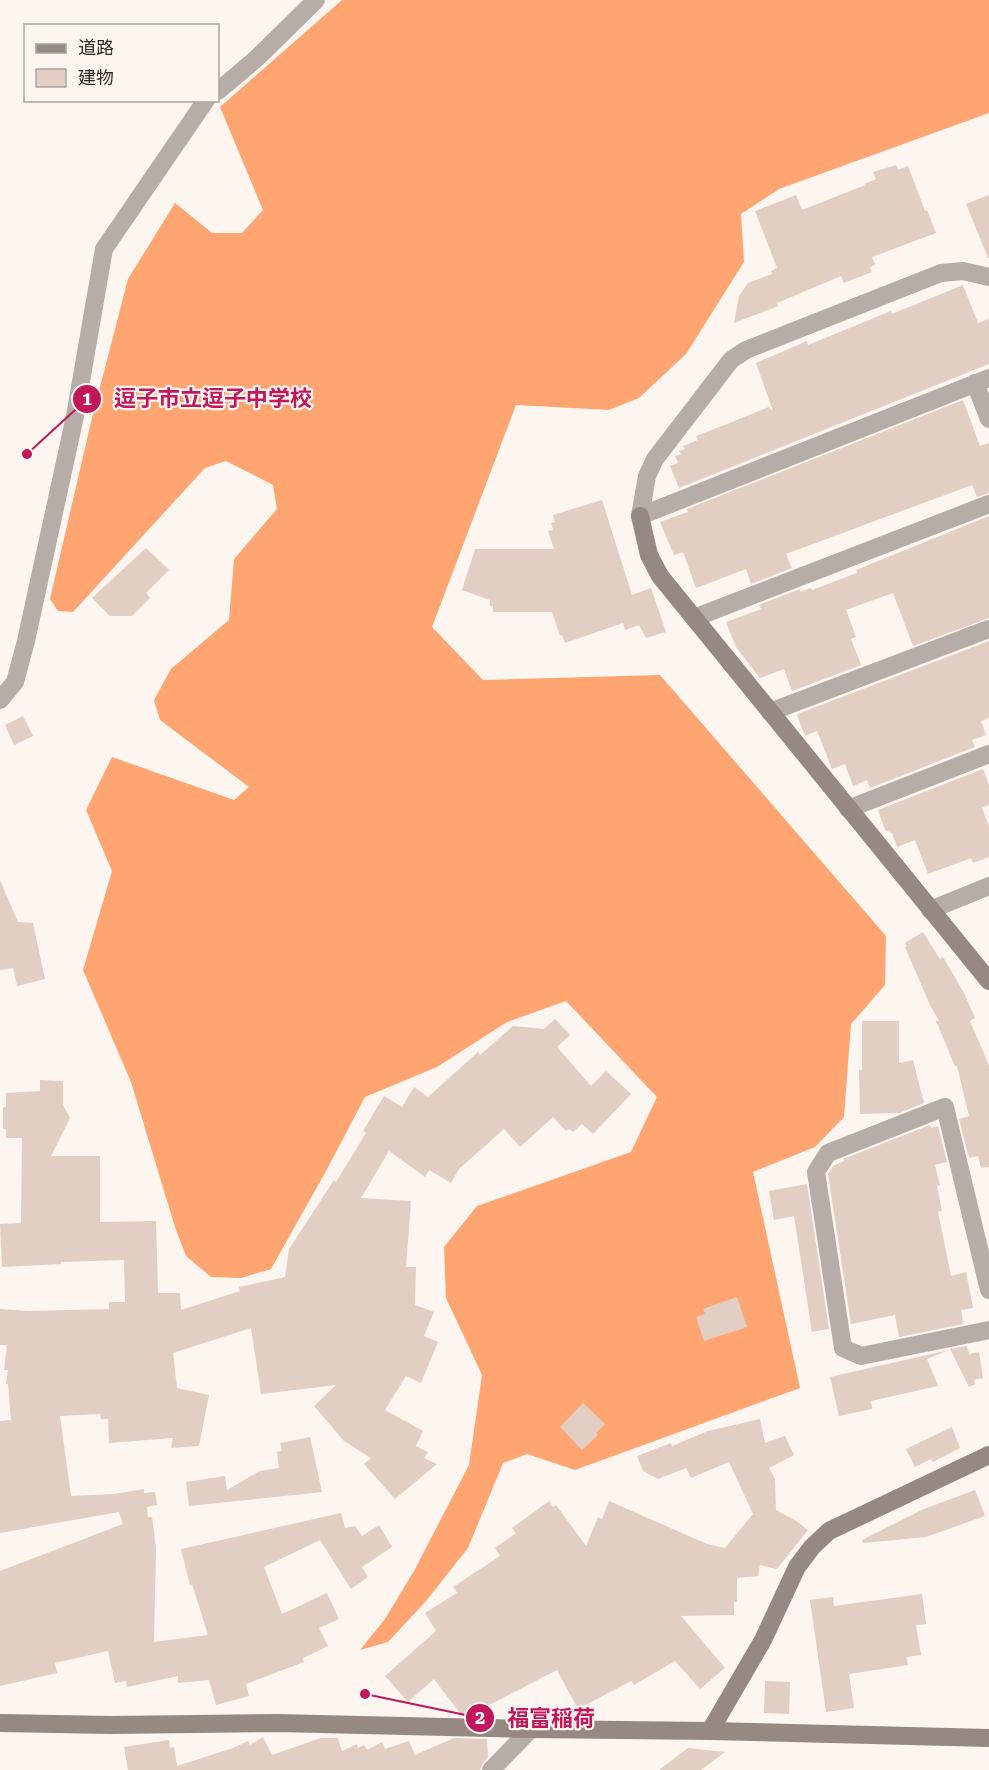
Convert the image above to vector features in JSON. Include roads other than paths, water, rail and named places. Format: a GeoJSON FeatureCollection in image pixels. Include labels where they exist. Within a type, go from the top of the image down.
{"type":"FeatureCollection","features":[{"type":"Feature","properties":{"kind":"street"},"geometry":{"type":"LineString","coordinates":[[219,90],[257,58],[316,0]]}},
{"type":"Feature","properties":{"kind":"street"},"geometry":{"type":"LineString","coordinates":[[0,700],[15,682],[26,641],[75,416],[104,249],[205,102]]}},
{"type":"Feature","properties":{"kind":"street"},"geometry":{"type":"LineString","coordinates":[[989,277],[963,271],[941,273],[746,350],[731,360],[655,459],[647,476],[640,516],[649,555],[660,576],[989,981]]}},
{"type":"Feature","properties":{"kind":"street"},"geometry":{"type":"LineString","coordinates":[[640,516],[982,381],[989,420]]}},
{"type":"Feature","properties":{"kind":"street"},"geometry":{"type":"LineString","coordinates":[[694,618],[989,504]]}},
{"type":"Feature","properties":{"kind":"street"},"geometry":{"type":"LineString","coordinates":[[770,712],[989,629]]}},
{"type":"Feature","properties":{"kind":"street"},"geometry":{"type":"LineString","coordinates":[[848,809],[989,754]]}},
{"type":"Feature","properties":{"kind":"street"},"geometry":{"type":"LineString","coordinates":[[930,910],[989,886]]}},
{"type":"Feature","properties":{"kind":"street"},"geometry":{"type":"LineString","coordinates":[[989,1290],[945,1107],[828,1153],[816,1172],[843,1348],[861,1356],[989,1330]]}},
{"type":"Feature","properties":{"kind":"street"},"geometry":{"type":"LineString","coordinates":[[710,1731],[763,1640],[797,1567],[812,1547],[830,1530],[989,1455]]}},
{"type":"Feature","properties":{"kind":"street"},"geometry":{"type":"LineString","coordinates":[[0,1723],[111,1725],[278,1723],[989,1738]]}},
{"type":"Feature","properties":{"kind":"street"},"geometry":{"type":"LineString","coordinates":[[491,1770],[531,1729]]}},
{"type":"Feature","properties":{"kind":"place","name":"逗子市立逗子中学校"},"geometry":{"type":"Point","coordinates":[27,454]}},
{"type":"Feature","properties":{"kind":"place","name":"福富稲荷"},"geometry":{"type":"Point","coordinates":[365,1694]}}]}
